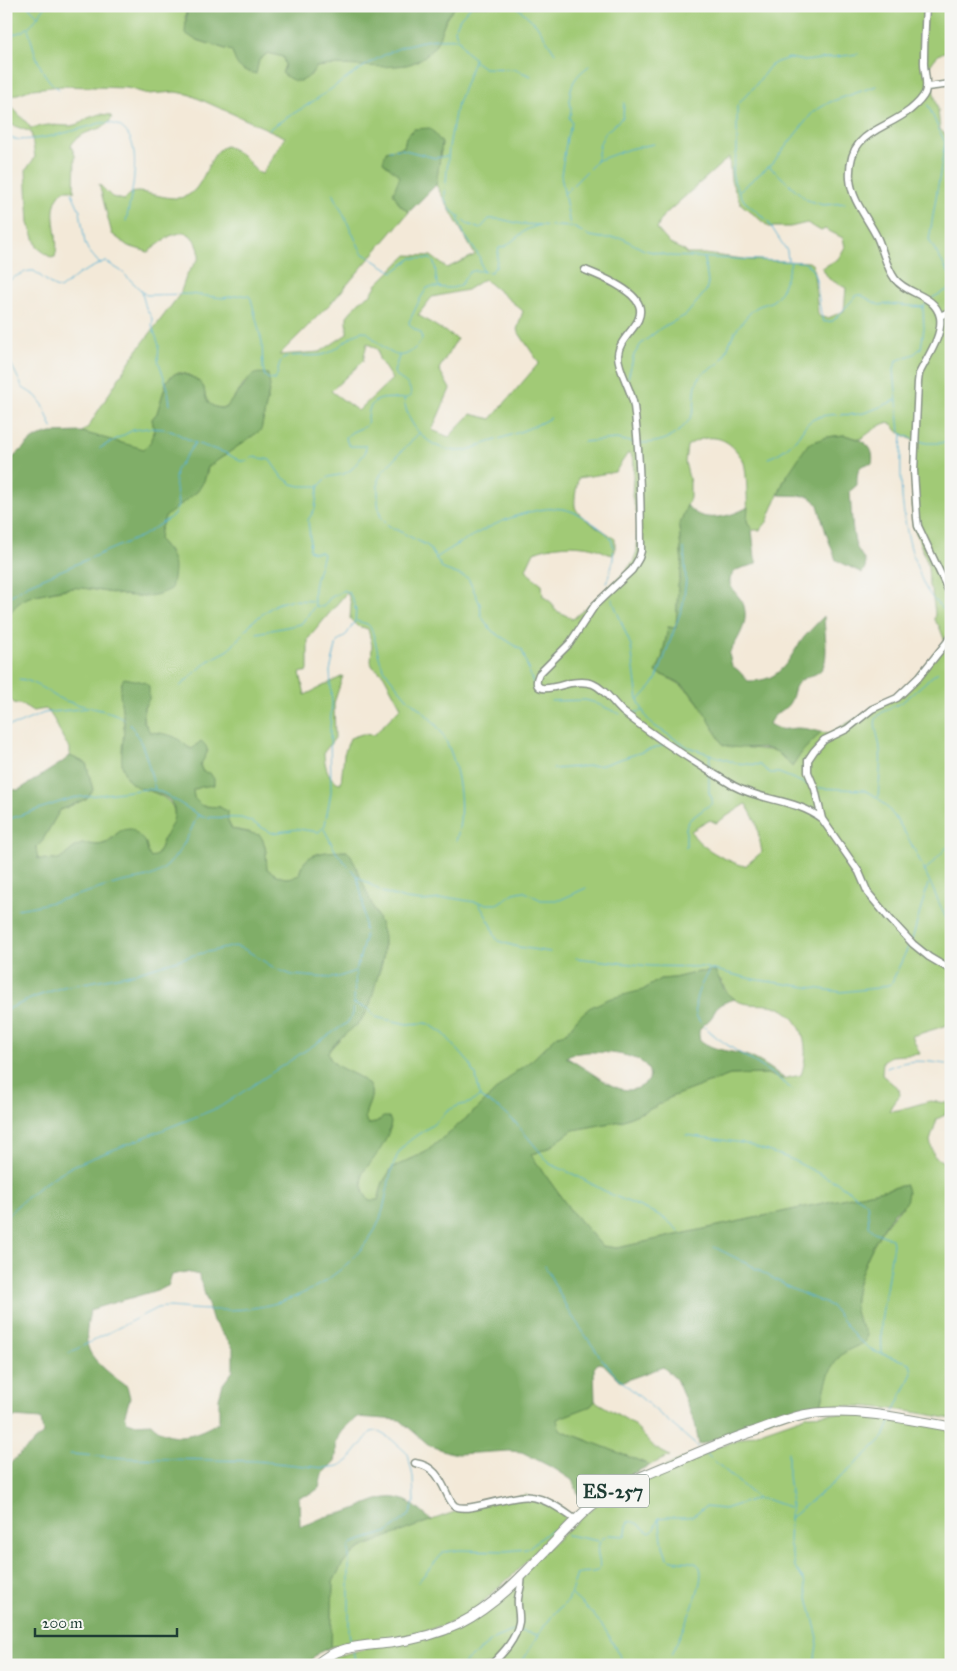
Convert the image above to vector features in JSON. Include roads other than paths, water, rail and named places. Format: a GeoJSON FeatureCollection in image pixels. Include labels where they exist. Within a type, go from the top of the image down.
{"type":"FeatureCollection","features":[{"type":"Feature","properties":{"kind":"main road","name":"ES-257"},"geometry":{"type":"LineString","coordinates":[[316,1665],[325,1657],[344,1649],[413,1639],[446,1630],[480,1612],[521,1575],[576,1520],[605,1496],[636,1479],[728,1440],[800,1416],[843,1413],[905,1419],[951,1427]]}},
{"type":"Feature","properties":{"kind":"street"},"geometry":{"type":"LineString","coordinates":[[926,6],[924,59],[927,87],[924,95],[919,103],[909,111],[860,140],[854,151],[850,178],[852,191],[858,205],[877,237],[894,278],[909,290],[929,300],[940,316],[939,330],[919,374],[914,460],[918,526],[951,596]]}},
{"type":"Feature","properties":{"kind":"street"},"geometry":{"type":"LineString","coordinates":[[927,87],[951,84]]}},
{"type":"Feature","properties":{"kind":"street"},"geometry":{"type":"LineString","coordinates":[[585,270],[612,282],[634,297],[640,306],[639,320],[622,340],[618,355],[620,368],[628,383],[634,411],[639,462],[641,550],[632,570],[596,606],[570,643],[539,674],[537,678],[538,685],[549,689],[577,682],[592,684],[602,690],[622,710],[669,745],[736,787],[800,807],[822,819]]}},
{"type":"Feature","properties":{"kind":"street"},"geometry":{"type":"LineString","coordinates":[[940,316],[951,312]]}},
{"type":"Feature","properties":{"kind":"street"},"geometry":{"type":"LineString","coordinates":[[951,637],[919,677],[897,698],[872,709],[847,728],[830,736],[818,745],[808,760],[808,772],[815,790],[822,819],[859,872],[868,893],[921,951],[951,970]]}},
{"type":"Feature","properties":{"kind":"street"},"geometry":{"type":"LineString","coordinates":[[415,1463],[430,1467],[436,1472],[453,1505],[457,1507],[482,1505],[524,1496],[550,1504],[576,1520]]}},
{"type":"Feature","properties":{"kind":"street"},"geometry":{"type":"LineString","coordinates":[[491,1665],[507,1649],[516,1633],[519,1621],[518,1599],[522,1585],[521,1575]]}},
{"type":"Feature","properties":{"kind":"waterway"},"geometry":{"type":"LineString","coordinates":[[28,6],[38,16]]}},
{"type":"Feature","properties":{"kind":"waterway"},"geometry":{"type":"LineString","coordinates":[[6,35],[25,30],[38,17],[45,6]]}},
{"type":"Feature","properties":{"kind":"waterway"},"geometry":{"type":"LineString","coordinates":[[471,6],[460,18],[455,29],[466,52],[484,68],[514,69],[531,76]]}},
{"type":"Feature","properties":{"kind":"waterway"},"geometry":{"type":"LineString","coordinates":[[516,6],[536,24],[555,53]]}},
{"type":"Feature","properties":{"kind":"waterway"},"geometry":{"type":"LineString","coordinates":[[28,29],[42,70],[52,84],[59,89]]}},
{"type":"Feature","properties":{"kind":"waterway"},"geometry":{"type":"LineString","coordinates":[[269,129],[384,55],[418,42],[438,39],[459,39]]}},
{"type":"Feature","properties":{"kind":"waterway"},"geometry":{"type":"LineString","coordinates":[[788,260],[787,251],[767,220],[744,201],[734,182],[732,172],[737,151],[737,105],[770,66],[777,62],[789,58],[805,61],[858,54]]}},
{"type":"Feature","properties":{"kind":"waterway"},"geometry":{"type":"LineString","coordinates":[[474,61],[456,108],[449,147],[445,193],[445,200],[451,210],[468,224],[480,229],[489,219],[500,219],[521,224],[573,227],[590,236],[622,238],[644,250],[671,256],[803,262],[809,266],[816,280],[821,315],[824,322],[833,321],[857,295],[861,295],[879,305],[923,307],[927,303]]}},
{"type":"Feature","properties":{"kind":"waterway"},"geometry":{"type":"LineString","coordinates":[[570,226],[561,175],[567,137],[572,123],[569,117],[571,113],[570,95],[574,81],[589,66]]}},
{"type":"Feature","properties":{"kind":"waterway"},"geometry":{"type":"LineString","coordinates":[[740,190],[772,164],[813,112],[830,102],[876,86]]}},
{"type":"Feature","properties":{"kind":"waterway"},"geometry":{"type":"LineString","coordinates":[[565,193],[594,164],[605,133],[623,117],[624,103]]}},
{"type":"Feature","properties":{"kind":"waterway"},"geometry":{"type":"LineString","coordinates":[[928,105],[945,143],[929,240],[951,277]]}},
{"type":"Feature","properties":{"kind":"waterway"},"geometry":{"type":"LineString","coordinates":[[6,136],[25,140],[52,136],[101,123],[117,125],[127,133],[132,145],[134,160],[132,193],[126,221]]}},
{"type":"Feature","properties":{"kind":"waterway"},"geometry":{"type":"LineString","coordinates":[[596,161],[629,149],[654,144]]}},
{"type":"Feature","properties":{"kind":"waterway"},"geometry":{"type":"LineString","coordinates":[[389,150],[401,149],[435,158],[447,156]]}},
{"type":"Feature","properties":{"kind":"waterway"},"geometry":{"type":"LineString","coordinates":[[770,167],[807,200],[823,205],[845,203]]}},
{"type":"Feature","properties":{"kind":"waterway"},"geometry":{"type":"LineString","coordinates":[[72,193],[80,211],[85,243],[88,250],[99,263]]}},
{"type":"Feature","properties":{"kind":"waterway"},"geometry":{"type":"LineString","coordinates":[[333,193],[362,253],[393,272],[412,258],[431,259],[435,265],[436,280],[439,286]]}},
{"type":"Feature","properties":{"kind":"waterway"},"geometry":{"type":"LineString","coordinates":[[457,215],[464,234],[479,256],[483,272]]}},
{"type":"Feature","properties":{"kind":"waterway"},"geometry":{"type":"LineString","coordinates":[[6,281],[23,273],[34,271],[53,286],[60,289],[79,274],[105,261],[121,271],[146,295],[190,294],[223,298],[241,295],[249,296],[262,342],[265,376],[275,380],[283,359],[291,356],[318,356],[328,353],[362,331],[367,332],[393,354],[404,355],[410,352],[422,340],[421,333],[410,326],[409,322],[427,288],[456,287],[472,271],[491,272],[496,266],[499,248],[506,246],[526,230],[539,225]]}},
{"type":"Feature","properties":{"kind":"waterway"},"geometry":{"type":"LineString","coordinates":[[628,378],[634,355],[641,344],[661,328],[686,315],[706,291],[708,282],[704,258]]}},
{"type":"Feature","properties":{"kind":"waterway"},"geometry":{"type":"LineString","coordinates":[[640,443],[669,438],[689,420],[693,413],[695,389],[700,377],[721,361],[736,330],[751,312],[759,306],[772,301],[777,296],[785,282],[791,262]]}},
{"type":"Feature","properties":{"kind":"waterway"},"geometry":{"type":"LineString","coordinates":[[932,298],[951,288]]}},
{"type":"Feature","properties":{"kind":"waterway"},"geometry":{"type":"LineString","coordinates":[[142,293],[146,308],[153,320],[152,326],[159,345],[158,360],[168,389],[170,405]]}},
{"type":"Feature","properties":{"kind":"waterway"},"geometry":{"type":"LineString","coordinates":[[913,439],[900,433],[894,370],[896,361],[914,354],[921,348],[924,328],[923,307]]}},
{"type":"Feature","properties":{"kind":"waterway"},"geometry":{"type":"LineString","coordinates":[[6,354],[23,388],[36,396],[43,405],[52,428]]}},
{"type":"Feature","properties":{"kind":"waterway"},"geometry":{"type":"LineString","coordinates":[[315,606],[314,586],[323,554],[309,550],[308,520],[315,509],[319,486],[328,477],[344,474],[352,469],[365,453],[366,446],[350,446],[346,437],[366,426],[368,413],[375,402],[411,396],[407,384],[394,372],[399,356]]}},
{"type":"Feature","properties":{"kind":"waterway"},"geometry":{"type":"LineString","coordinates":[[404,399],[409,418],[414,427],[428,441],[437,446],[457,451],[469,449],[513,434],[550,418]]}},
{"type":"Feature","properties":{"kind":"waterway"},"geometry":{"type":"LineString","coordinates":[[768,458],[790,445],[806,425],[814,419],[826,415],[864,413],[896,400]]}},
{"type":"Feature","properties":{"kind":"waterway"},"geometry":{"type":"LineString","coordinates":[[100,448],[133,430],[148,428],[164,429],[195,443],[226,453],[240,461],[246,461],[253,457],[270,460],[281,476],[292,484],[319,486]]}},
{"type":"Feature","properties":{"kind":"waterway"},"geometry":{"type":"LineString","coordinates":[[419,433],[382,472],[378,480],[378,504],[381,518],[389,526],[428,546],[443,569],[468,578],[480,604],[481,616],[492,631],[522,650],[533,683]]}},
{"type":"Feature","properties":{"kind":"waterway"},"geometry":{"type":"LineString","coordinates":[[902,435],[902,493],[907,532],[912,551],[927,591],[936,603],[951,616]]}},
{"type":"Feature","properties":{"kind":"waterway"},"geometry":{"type":"LineString","coordinates":[[583,442],[616,439],[636,443]]}},
{"type":"Feature","properties":{"kind":"waterway"},"geometry":{"type":"LineString","coordinates":[[917,440],[926,443],[951,443]]}},
{"type":"Feature","properties":{"kind":"waterway"},"geometry":{"type":"LineString","coordinates":[[6,599],[27,585],[142,536],[174,515],[178,505],[175,479],[176,470],[195,443]]}},
{"type":"Feature","properties":{"kind":"waterway"},"geometry":{"type":"LineString","coordinates":[[436,558],[480,532],[514,517],[548,509],[563,509],[585,518],[605,532],[611,539],[613,555],[606,583]]}},
{"type":"Feature","properties":{"kind":"waterway"},"geometry":{"type":"LineString","coordinates":[[639,700],[657,678],[683,605],[686,580],[684,548]]}},
{"type":"Feature","properties":{"kind":"waterway"},"geometry":{"type":"LineString","coordinates":[[6,820],[72,798],[147,789],[165,794],[202,817],[241,818],[272,833],[298,829],[319,832],[325,825],[331,792],[330,727],[332,704],[330,671],[337,642],[347,634],[355,621],[356,611],[353,600],[349,593],[344,590],[330,598],[323,607],[315,606]]}},
{"type":"Feature","properties":{"kind":"waterway"},"geometry":{"type":"LineString","coordinates":[[612,599],[631,646],[638,700],[646,717],[653,725],[688,747],[736,763],[760,765],[770,773],[779,773],[811,786]]}},
{"type":"Feature","properties":{"kind":"waterway"},"geometry":{"type":"LineString","coordinates":[[178,688],[208,661],[229,650],[252,622],[276,604],[290,600],[313,601]]}},
{"type":"Feature","properties":{"kind":"waterway"},"geometry":{"type":"LineString","coordinates":[[257,633],[301,624],[314,607]]}},
{"type":"Feature","properties":{"kind":"waterway"},"geometry":{"type":"LineString","coordinates":[[356,621],[367,624],[370,627],[384,669],[408,699],[426,714],[444,736],[455,765],[460,797],[461,813],[456,841]]}},
{"type":"Feature","properties":{"kind":"waterway"},"geometry":{"type":"LineString","coordinates":[[878,797],[880,759],[875,727],[876,719],[884,711],[902,702],[938,672]]}},
{"type":"Feature","properties":{"kind":"waterway"},"geometry":{"type":"LineString","coordinates":[[19,679],[31,682],[63,700],[112,713],[122,718],[137,734],[146,756],[155,789]]}},
{"type":"Feature","properties":{"kind":"waterway"},"geometry":{"type":"LineString","coordinates":[[551,701],[585,700],[620,714]]}},
{"type":"Feature","properties":{"kind":"waterway"},"geometry":{"type":"LineString","coordinates":[[6,726],[18,724],[44,713],[88,708]]}},
{"type":"Feature","properties":{"kind":"waterway"},"geometry":{"type":"LineString","coordinates":[[629,714],[642,711]]}},
{"type":"Feature","properties":{"kind":"waterway"},"geometry":{"type":"LineString","coordinates":[[553,769],[602,765],[664,745]]}},
{"type":"Feature","properties":{"kind":"waterway"},"geometry":{"type":"LineString","coordinates":[[709,768],[710,754]]}},
{"type":"Feature","properties":{"kind":"waterway"},"geometry":{"type":"LineString","coordinates":[[686,847],[688,821],[712,803],[709,793],[709,774]]}},
{"type":"Feature","properties":{"kind":"waterway"},"geometry":{"type":"LineString","coordinates":[[818,788],[863,790],[876,797],[889,810],[912,845],[946,918],[951,924]]}},
{"type":"Feature","properties":{"kind":"waterway"},"geometry":{"type":"LineString","coordinates":[[17,909],[144,878],[162,870],[177,854],[198,815]]}},
{"type":"Feature","properties":{"kind":"waterway"},"geometry":{"type":"LineString","coordinates":[[6,1216],[55,1176],[75,1165],[220,1107],[347,1023],[353,1014],[356,971],[365,938],[363,901],[357,876],[336,852],[324,829]]}},
{"type":"Feature","properties":{"kind":"waterway"},"geometry":{"type":"LineString","coordinates":[[924,872],[951,843]]}},
{"type":"Feature","properties":{"kind":"waterway"},"geometry":{"type":"LineString","coordinates":[[357,876],[382,892],[405,899],[423,901],[451,898],[497,904],[514,893],[523,891],[541,900],[560,900],[586,888]]}},
{"type":"Feature","properties":{"kind":"waterway"},"geometry":{"type":"LineString","coordinates":[[912,940],[928,884]]}},
{"type":"Feature","properties":{"kind":"waterway"},"geometry":{"type":"LineString","coordinates":[[479,904],[492,926],[498,941],[518,947],[550,952]]}},
{"type":"Feature","properties":{"kind":"waterway"},"geometry":{"type":"LineString","coordinates":[[576,958],[650,966],[702,967],[752,979],[841,992],[877,988],[891,984],[910,943]]}},
{"type":"Feature","properties":{"kind":"waterway"},"geometry":{"type":"LineString","coordinates":[[6,1010],[63,987],[132,974],[194,955],[235,946],[246,950],[276,969],[292,975],[330,978],[355,971]]}},
{"type":"Feature","properties":{"kind":"waterway"},"geometry":{"type":"LineString","coordinates":[[709,970],[698,992],[695,1005],[697,1017],[701,1023],[718,1038],[793,1090]]}},
{"type":"Feature","properties":{"kind":"waterway"},"geometry":{"type":"LineString","coordinates":[[353,1003],[369,1009],[375,1017],[407,1024],[429,1024],[444,1034],[471,1065],[472,1071],[476,1075],[480,1097],[500,1109],[515,1122],[550,1164],[612,1195],[657,1214],[667,1220],[683,1235]]}},
{"type":"Feature","properties":{"kind":"waterway"},"geometry":{"type":"LineString","coordinates":[[887,1068],[911,1062],[951,1065]]}},
{"type":"Feature","properties":{"kind":"waterway"},"geometry":{"type":"LineString","coordinates":[[69,1353],[157,1308],[219,1310],[250,1308],[292,1298],[312,1289],[347,1264],[375,1230],[383,1210],[393,1166],[402,1148],[448,1111],[457,1106],[472,1102],[479,1096]]}},
{"type":"Feature","properties":{"kind":"waterway"},"geometry":{"type":"LineString","coordinates":[[686,1135],[743,1143],[788,1158],[836,1182],[867,1203],[869,1226],[874,1232],[892,1239],[893,1244],[881,1322],[882,1353]]}},
{"type":"Feature","properties":{"kind":"waterway"},"geometry":{"type":"LineString","coordinates":[[714,1247],[792,1289],[831,1306],[856,1338],[873,1351],[910,1363],[912,1373],[894,1412]]}},
{"type":"Feature","properties":{"kind":"waterway"},"geometry":{"type":"LineString","coordinates":[[545,1266],[568,1310],[601,1358],[617,1377],[698,1447]]}},
{"type":"Feature","properties":{"kind":"waterway"},"geometry":{"type":"LineString","coordinates":[[790,1518],[847,1472],[874,1447],[884,1437],[891,1420]]}},
{"type":"Feature","properties":{"kind":"waterway"},"geometry":{"type":"LineString","coordinates":[[70,1454],[126,1458],[257,1461],[325,1468],[339,1466],[348,1461],[371,1432],[377,1431],[391,1439],[408,1454],[413,1477],[414,1503],[410,1514],[388,1532],[349,1546],[349,1632],[351,1644]]}},
{"type":"Feature","properties":{"kind":"waterway"},"geometry":{"type":"LineString","coordinates":[[788,1452],[788,1476],[791,1499],[789,1542],[795,1567],[804,1581],[818,1638],[814,1665]]}},
{"type":"Feature","properties":{"kind":"waterway"},"geometry":{"type":"LineString","coordinates":[[705,1453],[757,1498]]}},
{"type":"Feature","properties":{"kind":"waterway"},"geometry":{"type":"LineString","coordinates":[[520,1665],[543,1628],[556,1611],[568,1601],[577,1574],[599,1570],[597,1552],[602,1539],[609,1535],[625,1536],[628,1522],[637,1524],[650,1533],[653,1531],[659,1518],[692,1516],[705,1507],[724,1509],[755,1499],[766,1499],[791,1508]]}},
{"type":"Feature","properties":{"kind":"waterway"},"geometry":{"type":"LineString","coordinates":[[659,1519],[663,1546],[667,1557],[697,1564],[701,1570],[692,1608],[671,1655]]}},
{"type":"Feature","properties":{"kind":"waterway"},"geometry":{"type":"LineString","coordinates":[[418,1582],[444,1552],[527,1549],[549,1531],[558,1532]]}},
{"type":"Feature","properties":{"kind":"waterway"},"geometry":{"type":"LineString","coordinates":[[567,1535],[599,1541]]}},
{"type":"Feature","properties":{"kind":"waterway"},"geometry":{"type":"LineString","coordinates":[[572,1595],[593,1614],[606,1631],[622,1660],[637,1664]]}},
{"type":"Feature","properties":{"kind":"waterway"},"geometry":{"type":"LineString","coordinates":[[462,1665],[495,1638],[513,1631]]}},
{"type":"Feature","properties":{"kind":"waterway"},"geometry":{"type":"LineString","coordinates":[[520,1631],[538,1635]]}},
{"type":"Feature","properties":{"kind":"waterway"},"geometry":{"type":"LineString","coordinates":[[353,1651],[356,1665]]}}]}
